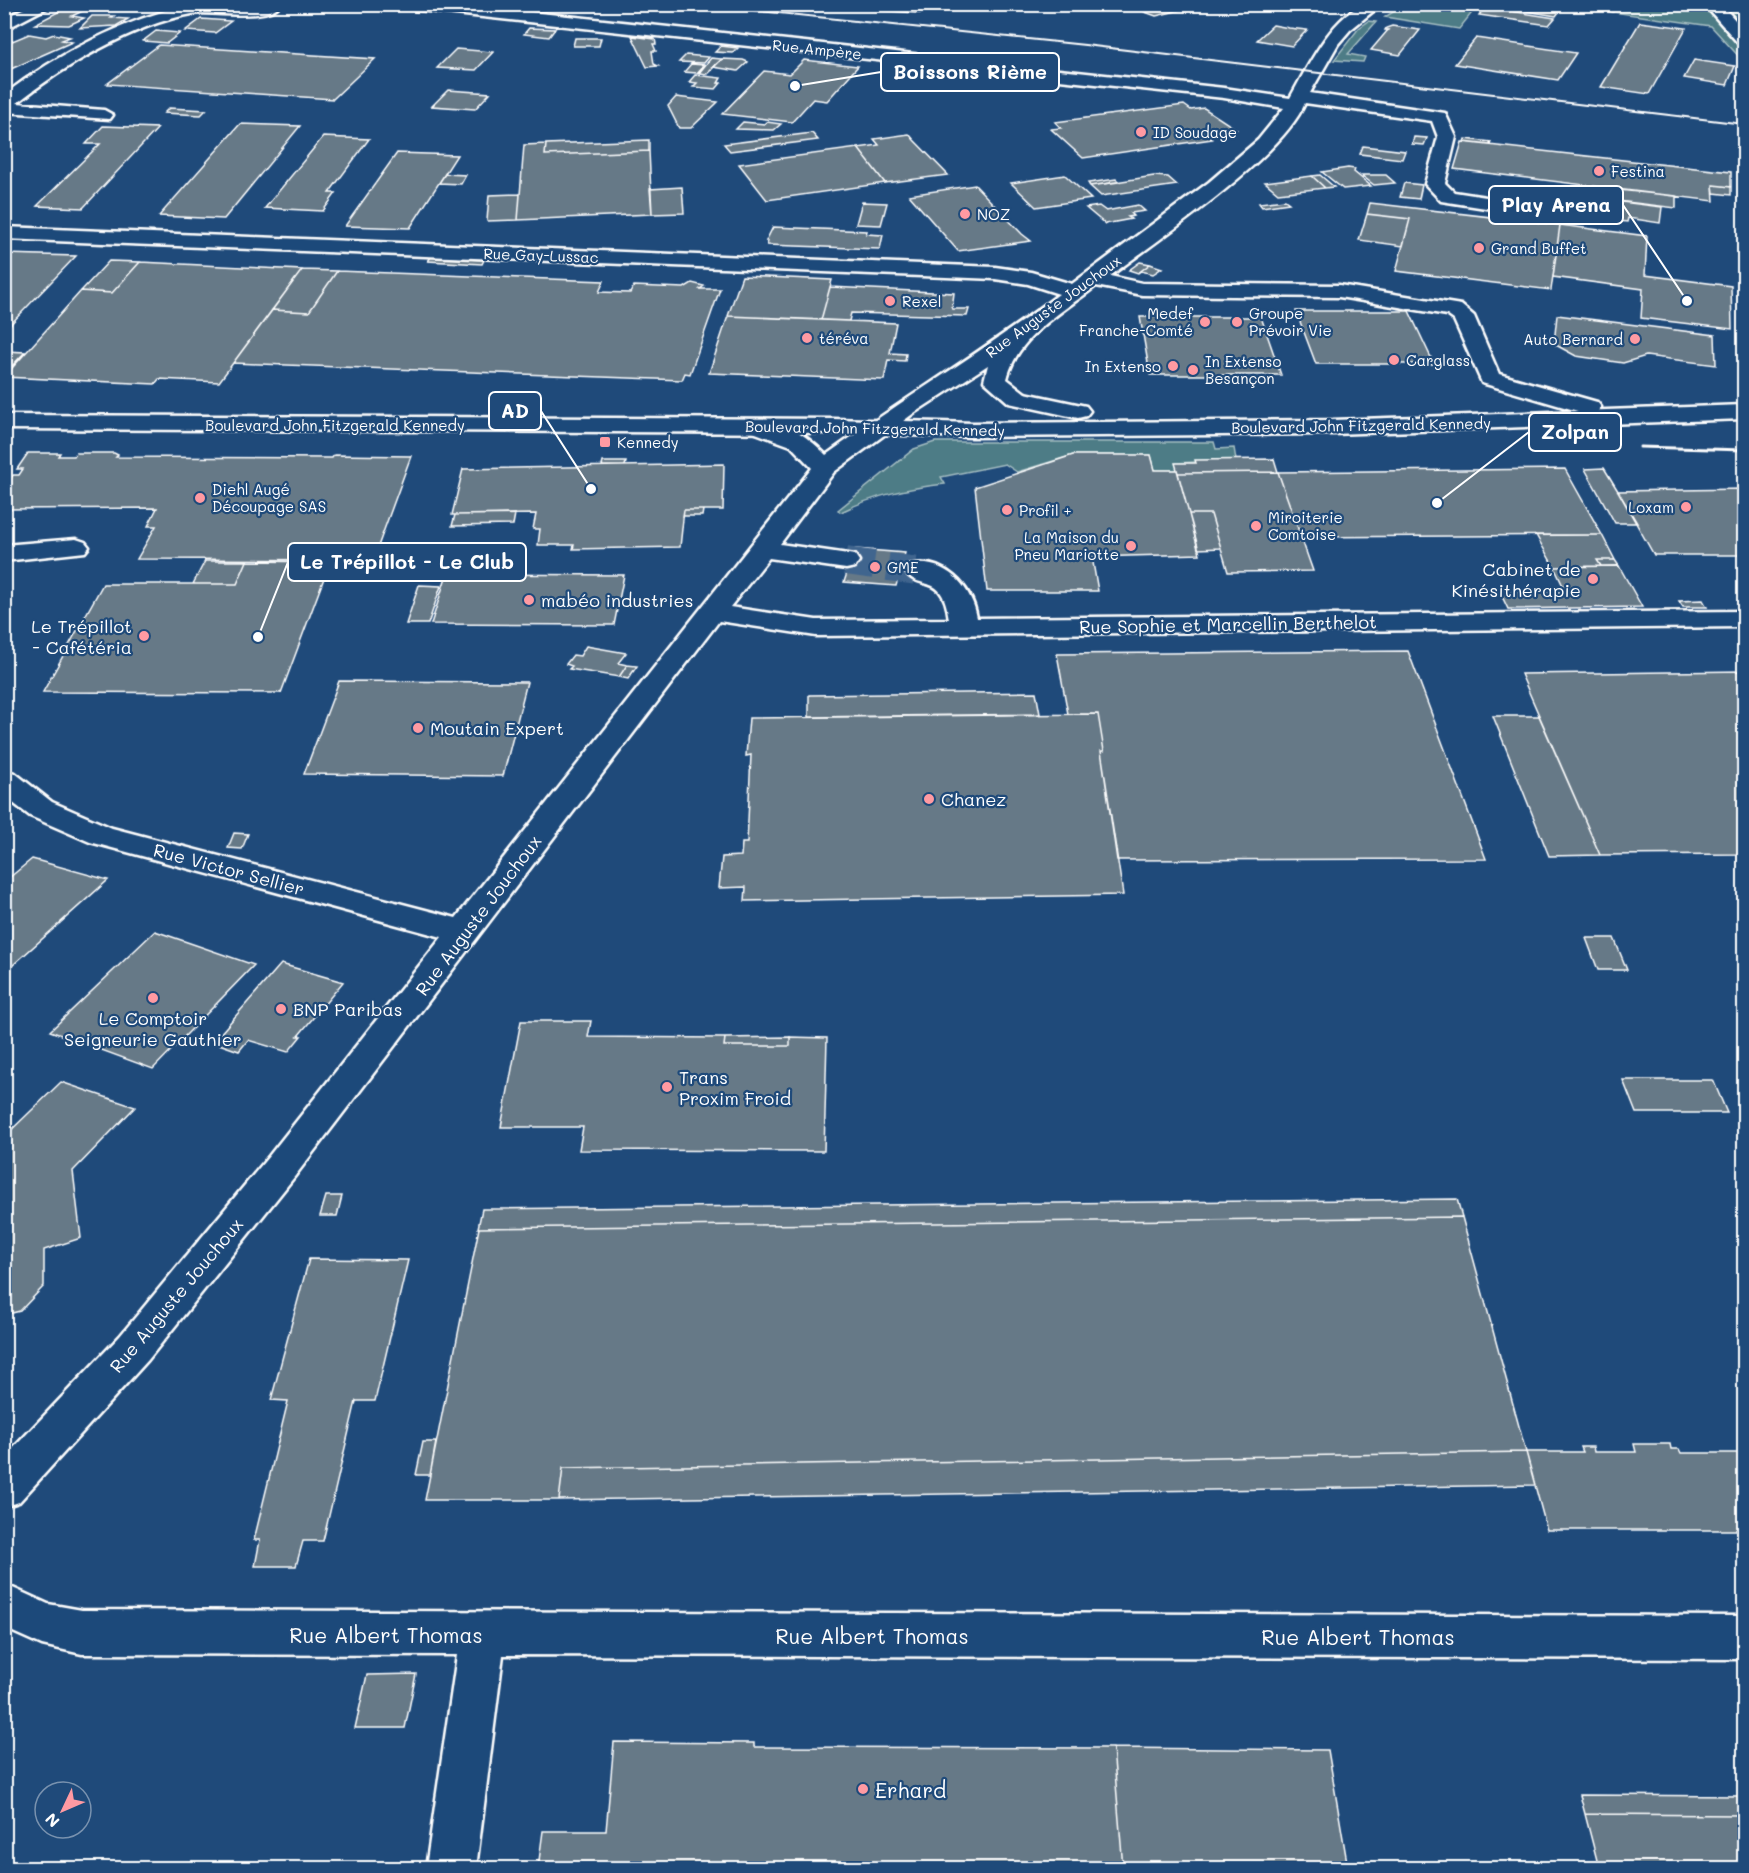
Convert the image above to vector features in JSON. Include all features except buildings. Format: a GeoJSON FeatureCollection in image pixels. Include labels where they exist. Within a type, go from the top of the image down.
{"type":"FeatureCollection","features":[{"type":"Feature","properties":{"kind":"street"},"geometry":{"type":"LineString","coordinates":[[4,25],[46,4]]}},
{"type":"Feature","properties":{"kind":"street","name":"Rue Ampère"},"geometry":{"type":"LineString","coordinates":[[409,4],[1439,117],[1447,137],[1435,184],[1448,197],[1524,208]]}},
{"type":"Feature","properties":{"kind":"street","name":"Rue Auguste Jouchoux"},"geometry":{"type":"LineString","coordinates":[[803,499],[818,496],[910,418],[1216,186],[1265,144],[1298,100],[1338,34],[1374,4]]}},
{"type":"Feature","properties":{"kind":"street"},"geometry":{"type":"LineString","coordinates":[[1712,4],[1744,37]]}},
{"type":"Feature","properties":{"kind":"street"},"geometry":{"type":"LineString","coordinates":[[4,105],[25,86],[103,43],[176,12],[213,6],[268,8]]}},
{"type":"Feature","properties":{"kind":"street"},"geometry":{"type":"LineString","coordinates":[[4,105],[104,115]]}},
{"type":"Feature","properties":{"kind":"street","name":"Rue Gay-Lussac"},"geometry":{"type":"LineString","coordinates":[[4,233],[994,273],[1083,285],[1142,289],[1339,291],[1454,310],[1463,316],[1490,378],[1589,407]]}},
{"type":"Feature","properties":{"kind":"street","name":"Rue Auguste Jouchoux"},"geometry":{"type":"LineString","coordinates":[[910,418],[944,408],[967,393],[999,365],[1020,334]]}},
{"type":"Feature","properties":{"kind":"street"},"geometry":{"type":"LineString","coordinates":[[999,365],[995,381],[1008,394],[1039,404],[1078,411]]}},
{"type":"Feature","properties":{"kind":"street","name":"Boulevard John Fitzgerald Kennedy"},"geometry":{"type":"LineString","coordinates":[[944,408],[1381,412],[1589,407],[1744,398]]}},
{"type":"Feature","properties":{"kind":"street","name":"Boulevard John Fitzgerald Kennedy"},"geometry":{"type":"LineString","coordinates":[[4,405],[910,418],[1333,427],[1744,412]]}},
{"type":"Feature","properties":{"kind":"street","name":"Boulevard John Fitzgerald Kennedy"},"geometry":{"type":"LineString","coordinates":[[4,422],[879,428],[910,418]]}},
{"type":"Feature","properties":{"kind":"street"},"geometry":{"type":"LineString","coordinates":[[761,426],[799,441],[825,467]]}},
{"type":"Feature","properties":{"kind":"street","name":"Rue Auguste Jouchoux"},"geometry":{"type":"LineString","coordinates":[[4,1488],[134,1348],[282,1166],[466,932],[712,612],[803,499],[825,467],[879,428]]}},
{"type":"Feature","properties":{"kind":"street"},"geometry":{"type":"LineString","coordinates":[[4,553],[76,547]]}},
{"type":"Feature","properties":{"kind":"street"},"geometry":{"type":"LineString","coordinates":[[762,549],[846,561]]}},
{"type":"Feature","properties":{"kind":"street"},"geometry":{"type":"LineString","coordinates":[[918,571],[942,577],[954,586],[962,610],[963,626]]}},
{"type":"Feature","properties":{"kind":"street","name":"Rue Sophie et Marcellin Berthelot"},"geometry":{"type":"LineString","coordinates":[[712,612],[816,628],[1744,619]]}},
{"type":"Feature","properties":{"kind":"street","name":"Rue Victor Sellier"},"geometry":{"type":"LineString","coordinates":[[4,780],[42,809],[101,835],[466,932]]}},
{"type":"Feature","properties":{"kind":"street","name":"Rue Albert Thomas"},"geometry":{"type":"LineString","coordinates":[[4,1605],[42,1624],[82,1632],[1744,1638]]}},
{"type":"Feature","properties":{"kind":"street"},"geometry":{"type":"LineString","coordinates":[[451,1869],[483,1635]]}},
{"type":"Feature","properties":{"kind":"green space"},"geometry":{"type":"Polygon","coordinates":[[[1404,5],[1478,5],[1459,29],[1385,17],[1404,5]]]}},
{"type":"Feature","properties":{"kind":"green space"},"geometry":{"type":"Polygon","coordinates":[[[1618,5],[1744,5],[1744,62],[1711,26],[1613,12],[1618,5]]]}},
{"type":"Feature","properties":{"kind":"green space"},"geometry":{"type":"Polygon","coordinates":[[[1369,21],[1376,22],[1348,54],[1365,57],[1363,62],[1334,60],[1359,28],[1369,21]]]}},
{"type":"Feature","properties":{"kind":"green space"},"geometry":{"type":"Polygon","coordinates":[[[935,442],[1214,442],[1216,449],[1234,448],[1236,460],[1176,463],[1177,470],[1155,470],[1151,455],[1073,455],[1017,472],[1005,464],[941,477],[945,484],[892,493],[841,512],[838,510],[914,449],[935,442]]]}},
{"type":"Feature","properties":{"kind":"tunnel"},"geometry":{"type":"LineString","coordinates":[[846,561],[918,571]]}},
{"type":"Feature","properties":{"kind":"railway"},"geometry":{"type":"LineString","coordinates":[[694,4],[1085,45],[1744,124]]}},
{"type":"Feature","properties":{"kind":"railway"},"geometry":{"type":"LineString","coordinates":[[800,4],[920,13]]}},
{"type":"Feature","properties":{"kind":"railway"},"geometry":{"type":"LineString","coordinates":[[1640,447],[1744,450]]}},
{"type":"Feature","properties":{"kind":"place","name":"Boissons Rième"},"geometry":{"type":"Point","coordinates":[795,86]}},
{"type":"Feature","properties":{"kind":"place","name":"ID Soudage"},"geometry":{"type":"Point","coordinates":[1141,132]}},
{"type":"Feature","properties":{"kind":"place","name":"Festina"},"geometry":{"type":"Point","coordinates":[1599,171]}},
{"type":"Feature","properties":{"kind":"place","name":"NOZ"},"geometry":{"type":"Point","coordinates":[965,214]}},
{"type":"Feature","properties":{"kind":"place","name":"Grand Buffet"},"geometry":{"type":"Point","coordinates":[1479,248]}},
{"type":"Feature","properties":{"kind":"place","name":"Rexel"},"geometry":{"type":"Point","coordinates":[890,301]}},
{"type":"Feature","properties":{"kind":"place","name":"Play Arena"},"geometry":{"type":"Point","coordinates":[1687,301]}},
{"type":"Feature","properties":{"kind":"place","name":"Medef Franche-Comté"},"geometry":{"type":"Point","coordinates":[1205,322]}},
{"type":"Feature","properties":{"kind":"place","name":"Groupe Prévoir Vie"},"geometry":{"type":"Point","coordinates":[1237,322]}},
{"type":"Feature","properties":{"kind":"place","name":"téréva"},"geometry":{"type":"Point","coordinates":[807,338]}},
{"type":"Feature","properties":{"kind":"place","name":"Auto Bernard"},"geometry":{"type":"Point","coordinates":[1635,339]}},
{"type":"Feature","properties":{"kind":"place","name":"Carglass"},"geometry":{"type":"Point","coordinates":[1394,360]}},
{"type":"Feature","properties":{"kind":"place","name":"In Extenso"},"geometry":{"type":"Point","coordinates":[1173,366]}},
{"type":"Feature","properties":{"kind":"place","name":"In Extenso Besançon"},"geometry":{"type":"Point","coordinates":[1193,370]}},
{"type":"Feature","properties":{"kind":"place","name":"Kennedy"},"geometry":{"type":"Point","coordinates":[605,442]}},
{"type":"Feature","properties":{"kind":"place","name":"AD"},"geometry":{"type":"Point","coordinates":[591,489]}},
{"type":"Feature","properties":{"kind":"place","name":"Diehl Augé Découpage SAS"},"geometry":{"type":"Point","coordinates":[200,498]}},
{"type":"Feature","properties":{"kind":"place","name":"Zolpan"},"geometry":{"type":"Point","coordinates":[1437,503]}},
{"type":"Feature","properties":{"kind":"place","name":"Loxam"},"geometry":{"type":"Point","coordinates":[1686,507]}},
{"type":"Feature","properties":{"kind":"place","name":"Profil +"},"geometry":{"type":"Point","coordinates":[1007,510]}},
{"type":"Feature","properties":{"kind":"place","name":"Miroiterie Comtoise"},"geometry":{"type":"Point","coordinates":[1256,526]}},
{"type":"Feature","properties":{"kind":"place","name":"La Maison du Pneu Mariotte"},"geometry":{"type":"Point","coordinates":[1131,546]}},
{"type":"Feature","properties":{"kind":"place","name":"GME"},"geometry":{"type":"Point","coordinates":[875,567]}},
{"type":"Feature","properties":{"kind":"place","name":"Cabinet de Kinésithérapie"},"geometry":{"type":"Point","coordinates":[1593,579]}},
{"type":"Feature","properties":{"kind":"place","name":"mabéo industries"},"geometry":{"type":"Point","coordinates":[529,600]}},
{"type":"Feature","properties":{"kind":"place","name":"Le Trépillot - Cafétéria"},"geometry":{"type":"Point","coordinates":[144,636]}},
{"type":"Feature","properties":{"kind":"place","name":"Le Trépillot - Le Club"},"geometry":{"type":"Point","coordinates":[258,637]}},
{"type":"Feature","properties":{"kind":"place","name":"Moutain Expert"},"geometry":{"type":"Point","coordinates":[418,728]}},
{"type":"Feature","properties":{"kind":"place","name":"Chanez"},"geometry":{"type":"Point","coordinates":[929,799]}},
{"type":"Feature","properties":{"kind":"place","name":"Le Comptoir Seigneurie Gauthier"},"geometry":{"type":"Point","coordinates":[153,998]}},
{"type":"Feature","properties":{"kind":"place","name":"BNP Paribas"},"geometry":{"type":"Point","coordinates":[281,1009]}},
{"type":"Feature","properties":{"kind":"place","name":"Trans Proxim Froid"},"geometry":{"type":"Point","coordinates":[667,1087]}},
{"type":"Feature","properties":{"kind":"place","name":"Erhard"},"geometry":{"type":"Point","coordinates":[863,1789]}}]}
